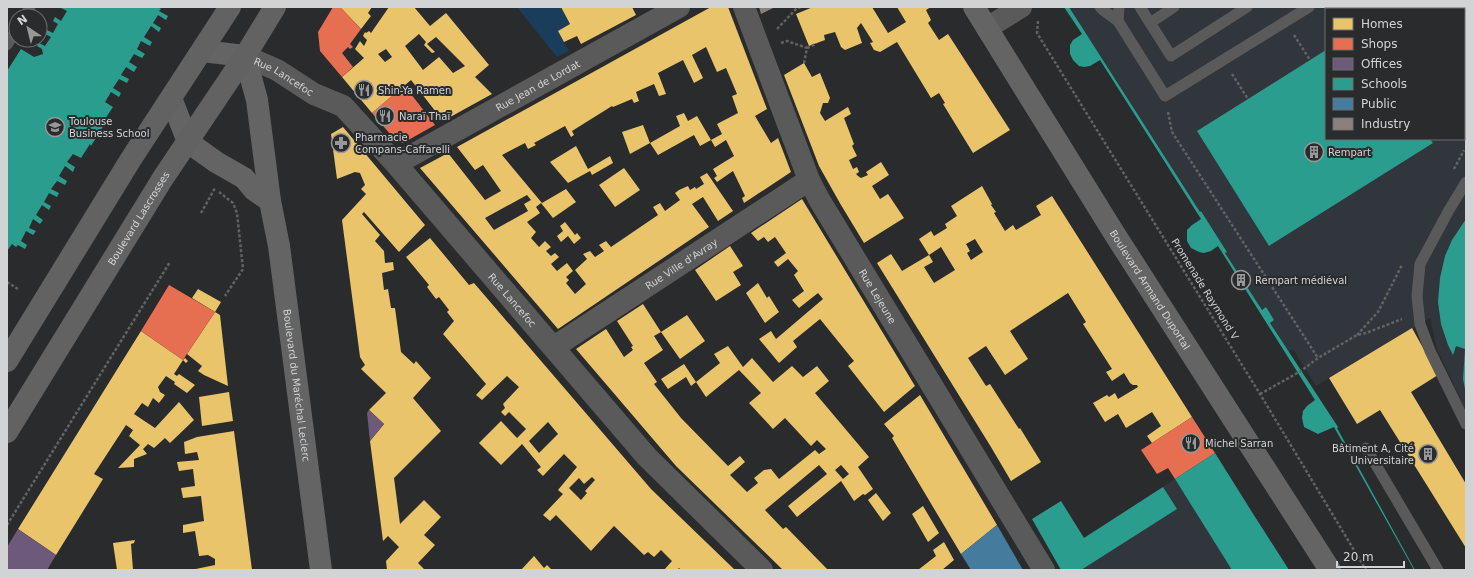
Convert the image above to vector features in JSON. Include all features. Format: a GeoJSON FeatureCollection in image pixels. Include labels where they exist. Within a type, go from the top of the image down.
{"type":"FeatureCollection","features":[{"type":"Feature","properties":{"kind":"main road"},"geometry":{"type":"LineString","coordinates":[[7,361],[131,159],[230,7]]}},
{"type":"Feature","properties":{"kind":"main road","name":"Boulevard Lascrosses"},"geometry":{"type":"LineString","coordinates":[[7,432],[163,178],[245,56],[275,7]]}},
{"type":"Feature","properties":{"kind":"main road","name":"Boulevard Armand Duportal"},"geometry":{"type":"LineString","coordinates":[[974,7],[1118,240],[1330,570]]}},
{"type":"Feature","properties":{"kind":"main road"},"geometry":{"type":"LineString","coordinates":[[202,51],[245,56]]}},
{"type":"Feature","properties":{"kind":"main road","name":"Boulevard du Maréchal Leclerc"},"geometry":{"type":"LineString","coordinates":[[245,56],[257,100],[270,201],[279,246],[321,570]]}},
{"type":"Feature","properties":{"kind":"main road"},"geometry":{"type":"LineString","coordinates":[[171,98],[188,142],[216,162],[244,178],[254,190],[270,201]]}},
{"type":"Feature","properties":{"kind":"street","name":"Rue Jean de Lordat"},"geometry":{"type":"LineString","coordinates":[[396,164],[679,7]]}},
{"type":"Feature","properties":{"kind":"street","name":"Rue Lejeune"},"geometry":{"type":"LineString","coordinates":[[744,7],[809,180],[824,208],[1044,570]]}},
{"type":"Feature","properties":{"kind":"street"},"geometry":{"type":"LineString","coordinates":[[987,28],[1030,12]]}},
{"type":"Feature","properties":{"kind":"street","name":"Rue Lancefoc"},"geometry":{"type":"LineString","coordinates":[[245,56],[277,70],[314,94],[343,106],[396,164],[647,457],[762,570]]}},
{"type":"Feature","properties":{"kind":"street","name":"Rue Ville d'Avray"},"geometry":{"type":"LineString","coordinates":[[554,348],[809,180]]}},
{"type":"Feature","properties":{"kind":"lane"},"geometry":{"type":"LineString","coordinates":[[1100,7],[1118,21],[1165,96],[1309,7]]}},
{"type":"Feature","properties":{"kind":"lane"},"geometry":{"type":"LineString","coordinates":[[1118,21],[1119,7]]}},
{"type":"Feature","properties":{"kind":"lane"},"geometry":{"type":"LineString","coordinates":[[1140,7],[1171,56],[1247,7]]}},
{"type":"Feature","properties":{"kind":"lane"},"geometry":{"type":"LineString","coordinates":[[1150,23],[1174,7]]}},
{"type":"Feature","properties":{"kind":"lane"},"geometry":{"type":"LineString","coordinates":[[1466,182],[1420,264],[1417,296],[1420,324],[1430,351],[1466,424]]}},
{"type":"Feature","properties":{"kind":"lane"},"geometry":{"type":"LineString","coordinates":[[1366,448],[1438,570]]}},
{"type":"Feature","properties":{"kind":"path"},"geometry":{"type":"LineString","coordinates":[[759,47],[797,7],[801,7]]}},
{"type":"Feature","properties":{"kind":"path","name":"Promenade Raymond V"},"geometry":{"type":"LineString","coordinates":[[1030,12],[1037,33],[1260,394],[1366,570]]}},
{"type":"Feature","properties":{"kind":"path"},"geometry":{"type":"LineString","coordinates":[[759,47],[787,41],[807,48],[816,43]]}},
{"type":"Feature","properties":{"kind":"path"},"geometry":{"type":"LineString","coordinates":[[804,63],[807,48]]}},
{"type":"Feature","properties":{"kind":"path"},"geometry":{"type":"LineString","coordinates":[[1303,49],[1310,60]]}},
{"type":"Feature","properties":{"kind":"path"},"geometry":{"type":"LineString","coordinates":[[1241,88],[1248,99]]}},
{"type":"Feature","properties":{"kind":"path"},"geometry":{"type":"LineString","coordinates":[[1165,96],[1172,132],[1318,358]]}},
{"type":"Feature","properties":{"kind":"path"},"geometry":{"type":"LineString","coordinates":[[210,185],[233,203],[236,213],[243,269],[225,296]]}},
{"type":"Feature","properties":{"kind":"path"},"geometry":{"type":"LineString","coordinates":[[201,213],[216,189]]}},
{"type":"Feature","properties":{"kind":"path"},"geometry":{"type":"LineString","coordinates":[[7,525],[170,262]]}},
{"type":"Feature","properties":{"kind":"path"},"geometry":{"type":"LineString","coordinates":[[7,282],[18,289]]}},
{"type":"Feature","properties":{"kind":"path"},"geometry":{"type":"LineString","coordinates":[[1260,394],[1301,371],[1318,358],[1357,335],[1366,334],[1397,322]]}},
{"type":"Feature","properties":{"kind":"shaded area"},"geometry":{"type":"Polygon","coordinates":[[[517,7],[561,7],[570,24],[558,31],[569,51],[557,57],[517,7]]]}},
{"type":"Feature","properties":{"kind":"shaded area"},"geometry":{"type":"Polygon","coordinates":[[[1069,7],[1466,7],[1466,411],[1437,349],[1430,318],[1316,386],[1293,349],[1289,352],[1270,323],[1274,320],[1266,308],[1262,310],[1225,253],[1227,251],[1201,211],[1200,212],[1069,7]]]}},
{"type":"Feature","properties":{"kind":"shaded area"},"geometry":{"type":"Polygon","coordinates":[[[1215,453],[1289,570],[1061,570],[1054,557],[1215,453]]]}},
{"type":"Feature","properties":{"kind":"building: Homes"},"geometry":{"type":"Polygon","coordinates":[[[340,7],[372,7],[368,13],[371,16],[361,29],[340,7]]]}},
{"type":"Feature","properties":{"kind":"building: Homes"},"geometry":{"type":"Polygon","coordinates":[[[389,7],[414,7],[430,26],[446,13],[489,65],[475,77],[492,94],[443,121],[411,80],[372,113],[342,77],[364,58],[355,49],[360,41],[364,46],[367,40],[363,36],[365,32],[366,33],[369,31],[371,33],[389,7]],[[419,34],[405,46],[423,70],[439,57],[453,73],[465,66],[436,37],[427,44],[435,52],[432,53],[424,45],[426,42],[419,34]],[[386,49],[378,54],[385,62],[392,57],[386,49]]]}},
{"type":"Feature","properties":{"kind":"building: Homes"},"geometry":{"type":"Polygon","coordinates":[[[561,7],[632,7],[636,15],[581,44],[577,36],[564,42],[558,31],[570,24],[561,7]]]}},
{"type":"Feature","properties":{"kind":"building: Homes"},"geometry":{"type":"Polygon","coordinates":[[[711,7],[728,7],[767,109],[755,116],[771,143],[778,138],[791,172],[744,203],[742,198],[745,196],[733,171],[717,182],[714,178],[717,176],[713,169],[734,156],[726,140],[715,147],[711,140],[722,134],[717,124],[738,113],[732,96],[737,94],[726,68],[717,72],[706,47],[692,55],[703,78],[694,83],[683,60],[658,73],[666,94],[659,96],[654,84],[636,92],[639,101],[634,103],[632,99],[613,107],[612,106],[572,131],[574,135],[571,137],[565,126],[534,143],[536,145],[528,149],[525,143],[502,155],[542,203],[566,189],[576,202],[553,218],[541,203],[536,207],[540,213],[527,222],[536,232],[531,238],[539,247],[545,241],[551,247],[546,251],[551,256],[555,253],[559,257],[551,264],[557,271],[567,263],[573,271],[566,277],[569,280],[566,283],[575,294],[586,284],[575,270],[587,259],[583,254],[590,251],[595,257],[604,251],[599,245],[606,241],[611,247],[658,215],[653,207],[660,203],[665,211],[680,200],[675,193],[679,190],[688,186],[690,190],[695,187],[696,189],[704,184],[700,177],[707,173],[733,211],[718,221],[703,197],[692,204],[709,227],[558,329],[420,168],[448,153],[485,200],[501,191],[483,165],[475,170],[457,147],[711,7]],[[527,195],[485,218],[494,230],[528,211],[524,204],[531,200],[527,195]]]}},
{"type":"Feature","properties":{"kind":"building: Homes"},"geometry":{"type":"Polygon","coordinates":[[[813,7],[872,7],[888,33],[906,22],[897,7],[931,7],[926,10],[931,20],[928,23],[939,40],[948,34],[1010,130],[973,153],[943,104],[945,103],[939,93],[931,98],[897,42],[880,52],[874,50],[870,43],[873,42],[861,23],[857,28],[862,43],[845,50],[841,47],[835,32],[824,35],[825,40],[809,46],[796,14],[813,7]]]}},
{"type":"Feature","properties":{"kind":"building: Homes"},"geometry":{"type":"Polygon","coordinates":[[[804,63],[812,77],[820,73],[830,98],[828,103],[823,103],[820,113],[825,121],[848,107],[851,114],[844,118],[854,144],[852,146],[857,156],[849,160],[853,169],[857,167],[859,172],[856,174],[861,178],[868,175],[866,172],[881,162],[889,175],[872,186],[880,199],[888,194],[904,218],[864,243],[819,166],[784,75],[804,63]]]}},
{"type":"Feature","properties":{"kind":"building: Homes"},"geometry":{"type":"Polygon","coordinates":[[[684,113],[688,121],[697,116],[711,140],[700,146],[694,135],[658,155],[650,143],[680,126],[676,116],[684,113]]]}},
{"type":"Feature","properties":{"kind":"building: Homes"},"geometry":{"type":"Polygon","coordinates":[[[643,125],[650,143],[630,154],[622,132],[643,125]]]}},
{"type":"Feature","properties":{"kind":"building: Homes"},"geometry":{"type":"Polygon","coordinates":[[[343,127],[425,225],[399,252],[364,212],[362,214],[380,235],[375,241],[384,251],[385,263],[393,262],[394,270],[382,273],[384,290],[388,289],[391,308],[395,308],[401,352],[414,364],[416,361],[431,378],[413,398],[441,431],[394,478],[400,524],[424,500],[441,517],[424,535],[435,545],[418,563],[425,570],[387,570],[386,561],[399,547],[388,536],[383,541],[370,441],[384,424],[369,410],[386,393],[361,369],[365,365],[360,357],[342,220],[366,194],[361,189],[365,185],[360,173],[355,172],[337,179],[331,134],[343,127]]]}},
{"type":"Feature","properties":{"kind":"building: Homes"},"geometry":{"type":"Polygon","coordinates":[[[576,146],[588,169],[610,156],[613,163],[592,175],[590,171],[568,183],[550,162],[576,146]]]}},
{"type":"Feature","properties":{"kind":"building: Homes"},"geometry":{"type":"Polygon","coordinates":[[[624,168],[640,190],[615,207],[599,185],[624,168]]]}},
{"type":"Feature","properties":{"kind":"building: Homes"},"geometry":{"type":"Polygon","coordinates":[[[982,186],[996,212],[994,213],[1005,231],[1013,225],[1016,230],[1041,215],[1036,206],[1052,196],[1192,417],[1152,443],[1147,436],[1161,426],[1152,412],[1126,428],[1118,414],[1105,422],[1093,403],[1107,395],[1109,397],[1115,393],[1118,399],[1138,387],[1137,385],[1130,383],[1124,373],[1112,381],[1106,372],[1112,369],[1083,324],[1086,322],[1068,293],[1010,331],[1028,359],[1005,375],[986,346],[968,358],[986,386],[990,384],[1041,462],[1011,481],[877,263],[891,254],[902,271],[929,255],[919,239],[931,231],[934,236],[947,228],[945,224],[957,216],[951,206],[982,186]],[[975,239],[966,244],[970,251],[967,253],[971,260],[983,252],[975,239]],[[941,247],[929,255],[933,262],[924,267],[934,283],[955,270],[941,247]]]}},
{"type":"Feature","properties":{"kind":"building: Homes"},"geometry":{"type":"Polygon","coordinates":[[[802,199],[915,386],[884,412],[848,366],[854,361],[820,319],[793,341],[797,347],[779,363],[759,339],[771,331],[776,339],[823,299],[818,293],[799,308],[792,300],[804,291],[794,275],[798,271],[788,259],[778,267],[774,262],[786,253],[775,237],[768,242],[764,237],[758,241],[751,233],[802,199]]]}},
{"type":"Feature","properties":{"kind":"building: Homes"},"geometry":{"type":"Polygon","coordinates":[[[565,222],[575,235],[577,233],[581,238],[574,244],[568,236],[561,242],[557,236],[563,231],[560,226],[565,222]]]}},
{"type":"Feature","properties":{"kind":"building: Homes"},"geometry":{"type":"Polygon","coordinates":[[[430,238],[469,285],[474,283],[651,489],[735,570],[681,570],[679,568],[677,570],[664,570],[672,561],[661,550],[654,557],[648,552],[644,555],[614,526],[591,551],[556,515],[550,521],[543,515],[563,494],[558,490],[577,467],[564,454],[543,476],[537,470],[541,467],[522,444],[501,465],[479,443],[501,421],[517,438],[526,429],[509,412],[505,416],[501,412],[505,408],[503,404],[519,387],[507,376],[482,400],[476,395],[486,384],[443,334],[454,321],[447,312],[449,310],[439,297],[436,299],[427,287],[429,285],[406,257],[430,238]],[[548,422],[529,441],[539,453],[558,434],[548,422]],[[592,477],[584,484],[579,478],[569,488],[581,500],[587,493],[585,491],[595,480],[592,477]]]}},
{"type":"Feature","properties":{"kind":"building: Homes"},"geometry":{"type":"Polygon","coordinates":[[[730,246],[743,266],[733,272],[741,285],[716,301],[695,270],[730,246]]]}},
{"type":"Feature","properties":{"kind":"building: Homes"},"geometry":{"type":"Polygon","coordinates":[[[758,283],[767,298],[769,296],[779,312],[765,323],[746,293],[758,283]]]}},
{"type":"Feature","properties":{"kind":"building: Homes"},"geometry":{"type":"Polygon","coordinates":[[[198,289],[221,302],[215,312],[192,298],[198,289]]]}},
{"type":"Feature","properties":{"kind":"building: Homes"},"geometry":{"type":"Polygon","coordinates":[[[643,304],[661,332],[654,336],[663,350],[644,363],[657,382],[654,384],[681,418],[728,466],[740,456],[745,462],[730,475],[747,492],[758,483],[754,478],[764,470],[771,469],[779,479],[815,450],[819,454],[826,449],[817,440],[811,446],[785,418],[773,429],[749,403],[761,393],[739,370],[706,397],[696,382],[720,363],[714,354],[728,346],[743,367],[752,358],[773,382],[792,366],[803,377],[817,366],[829,381],[815,393],[869,457],[858,467],[873,489],[854,501],[841,481],[797,517],[788,506],[827,474],[819,465],[765,510],[783,529],[786,527],[828,570],[783,570],[676,466],[576,349],[606,329],[624,357],[633,350],[631,347],[633,346],[617,321],[643,304]],[[841,465],[835,470],[843,479],[849,474],[841,465]]]}},
{"type":"Feature","properties":{"kind":"building: Homes"},"geometry":{"type":"Polygon","coordinates":[[[215,312],[220,315],[228,386],[198,371],[202,366],[187,354],[215,312]]]}},
{"type":"Feature","properties":{"kind":"building: Homes"},"geometry":{"type":"Polygon","coordinates":[[[687,315],[705,341],[680,359],[661,332],[687,315]]]}},
{"type":"Feature","properties":{"kind":"building: Homes","name":"Bâtiment A, Cité Universitaire"},"geometry":{"type":"Polygon","coordinates":[[[1412,328],[1438,375],[1411,392],[1466,484],[1466,548],[1380,410],[1357,424],[1329,378],[1412,328]]]}},
{"type":"Feature","properties":{"kind":"building: Homes"},"geometry":{"type":"Polygon","coordinates":[[[141,331],[183,360],[174,374],[177,376],[179,374],[195,385],[187,393],[166,376],[158,387],[160,392],[165,395],[159,403],[153,398],[148,407],[142,403],[134,414],[155,428],[179,402],[194,420],[170,443],[165,438],[154,448],[148,444],[143,449],[147,454],[134,459],[134,467],[118,468],[140,445],[129,436],[133,430],[126,425],[94,474],[103,479],[56,555],[18,529],[141,331]]]}},
{"type":"Feature","properties":{"kind":"building: Homes"},"geometry":{"type":"Polygon","coordinates":[[[185,358],[188,361],[186,363],[183,360],[185,358]]]}},
{"type":"Feature","properties":{"kind":"building: Homes"},"geometry":{"type":"Polygon","coordinates":[[[684,364],[696,382],[691,386],[686,377],[668,389],[661,379],[684,364]]]}},
{"type":"Feature","properties":{"kind":"building: Homes"},"geometry":{"type":"Polygon","coordinates":[[[229,392],[233,421],[202,426],[199,397],[229,392]]]}},
{"type":"Feature","properties":{"kind":"building: Homes"},"geometry":{"type":"Polygon","coordinates":[[[920,395],[997,525],[961,554],[892,438],[894,436],[884,424],[920,395]]]}},
{"type":"Feature","properties":{"kind":"building: Homes"},"geometry":{"type":"Polygon","coordinates":[[[234,431],[252,570],[191,570],[215,565],[215,559],[208,555],[199,556],[195,531],[183,533],[183,525],[204,521],[201,496],[183,498],[181,488],[195,486],[193,469],[179,471],[177,462],[199,460],[197,452],[185,454],[184,442],[197,437],[234,431]]]}},
{"type":"Feature","properties":{"kind":"building: Homes"},"geometry":{"type":"Polygon","coordinates":[[[876,493],[891,513],[883,521],[868,500],[876,493]]]}},
{"type":"Feature","properties":{"kind":"building: Homes"},"geometry":{"type":"Polygon","coordinates":[[[923,506],[939,533],[928,542],[912,514],[923,506]]]}},
{"type":"Feature","properties":{"kind":"building: Homes"},"geometry":{"type":"Polygon","coordinates":[[[135,540],[134,543],[131,544],[133,570],[117,570],[113,543],[135,540]]]}},
{"type":"Feature","properties":{"kind":"building: Homes"},"geometry":{"type":"Polygon","coordinates":[[[944,542],[954,560],[942,570],[918,570],[936,556],[933,550],[944,542]]]}},
{"type":"Feature","properties":{"kind":"building: Homes"},"geometry":{"type":"Polygon","coordinates":[[[534,556],[544,568],[547,565],[552,570],[521,570],[534,556]]]}},
{"type":"Feature","properties":{"kind":"building: Shops"},"geometry":{"type":"Polygon","coordinates":[[[333,7],[340,7],[361,29],[350,44],[353,47],[350,49],[348,47],[342,53],[353,67],[342,77],[320,51],[318,32],[333,7]]]}},
{"type":"Feature","properties":{"kind":"building: Shops"},"geometry":{"type":"Polygon","coordinates":[[[404,85],[435,125],[403,143],[397,142],[372,113],[404,85]]]}},
{"type":"Feature","properties":{"kind":"building: Shops"},"geometry":{"type":"Polygon","coordinates":[[[169,285],[215,312],[183,360],[141,331],[169,285]]]}},
{"type":"Feature","properties":{"kind":"building: Shops"},"geometry":{"type":"Polygon","coordinates":[[[1192,417],[1215,453],[1175,479],[1168,468],[1157,474],[1141,450],[1192,417]]]}},
{"type":"Feature","properties":{"kind":"building: Offices"},"geometry":{"type":"Polygon","coordinates":[[[369,410],[384,424],[370,441],[367,413],[369,410]]]}},
{"type":"Feature","properties":{"kind":"building: Offices"},"geometry":{"type":"Polygon","coordinates":[[[18,529],[56,555],[47,570],[7,570],[7,547],[18,529]]]}},
{"type":"Feature","properties":{"kind":"building: Schools","name":"Toulouse Business School"},"geometry":{"type":"Polygon","coordinates":[[[59,7],[158,7],[161,9],[159,11],[168,16],[166,20],[158,15],[153,23],[161,28],[159,32],[151,26],[144,37],[152,42],[150,46],[141,41],[137,49],[145,54],[142,58],[134,54],[129,62],[137,67],[134,72],[126,67],[121,75],[129,79],[127,83],[119,79],[113,88],[121,93],[119,97],[111,92],[105,102],[113,107],[91,146],[90,144],[81,158],[73,154],[67,162],[75,167],[73,172],[65,166],[59,176],[67,181],[65,185],[57,181],[51,189],[59,193],[57,197],[49,193],[44,202],[51,206],[49,210],[42,205],[36,215],[43,220],[40,224],[33,219],[29,228],[36,231],[33,235],[26,231],[21,241],[27,245],[25,249],[18,245],[16,247],[12,244],[7,251],[7,71],[21,49],[34,57],[43,54],[40,48],[48,48],[48,42],[51,37],[48,36],[48,30],[53,33],[58,24],[53,21],[55,17],[61,21],[67,11],[59,7]]]}},
{"type":"Feature","properties":{"kind":"building: Schools","name":"Rempart médiéval"},"geometry":{"type":"Polygon","coordinates":[[[1064,7],[1069,7],[1200,212],[1201,211],[1227,252],[1225,253],[1262,310],[1266,307],[1274,320],[1270,323],[1338,427],[1337,428],[1415,570],[1334,427],[1318,434],[1304,427],[1302,418],[1303,411],[1315,400],[1218,246],[1211,251],[1204,253],[1191,248],[1187,241],[1187,230],[1201,219],[1100,60],[1090,66],[1084,67],[1079,66],[1073,60],[1070,54],[1070,45],[1073,40],[1082,34],[1064,7]]]}},
{"type":"Feature","properties":{"kind":"building: Schools","name":"Rempart"},"geometry":{"type":"Polygon","coordinates":[[[1325,51],[1325,140],[1431,140],[1433,143],[1269,246],[1197,131],[1325,51]]]}},
{"type":"Feature","properties":{"kind":"building: Schools"},"geometry":{"type":"Polygon","coordinates":[[[1466,219],[1466,394],[1463,379],[1465,349],[1456,346],[1453,355],[1441,324],[1438,302],[1440,278],[1445,256],[1452,240],[1466,219]]]}},
{"type":"Feature","properties":{"kind":"building: Schools"},"geometry":{"type":"Polygon","coordinates":[[[1215,453],[1289,570],[1232,570],[1175,479],[1215,453]]]}},
{"type":"Feature","properties":{"kind":"building: Schools"},"geometry":{"type":"Polygon","coordinates":[[[1163,487],[1177,509],[1081,570],[1061,570],[1032,519],[1061,501],[1084,538],[1163,487]]]}},
{"type":"Feature","properties":{"kind":"building: Public"},"geometry":{"type":"Polygon","coordinates":[[[997,525],[1023,570],[971,570],[961,554],[997,525]]]}},
{"type":"Feature","properties":{"kind":"building: Industry"},"geometry":{"type":"Polygon","coordinates":[[[759,7],[775,7],[761,14],[759,7]]]}},
{"type":"Feature","properties":{"kind":"place","name":"Shin-Ya Ramen"},"geometry":{"type":"Point","coordinates":[364,90]}},
{"type":"Feature","properties":{"kind":"place","name":"Naraï Thaï"},"geometry":{"type":"Point","coordinates":[385,116]}},
{"type":"Feature","properties":{"kind":"place","name":"Toulouse Business School"},"geometry":{"type":"Point","coordinates":[55,127]}},
{"type":"Feature","properties":{"kind":"place","name":"Pharmacie Compans-Caffarelli"},"geometry":{"type":"Point","coordinates":[341,143]}},
{"type":"Feature","properties":{"kind":"place","name":"Rempart"},"geometry":{"type":"Point","coordinates":[1314,152]}},
{"type":"Feature","properties":{"kind":"place","name":"Rempart médiéval"},"geometry":{"type":"Point","coordinates":[1241,280]}},
{"type":"Feature","properties":{"kind":"place","name":"Michel Sarran"},"geometry":{"type":"Point","coordinates":[1191,443]}},
{"type":"Feature","properties":{"kind":"place","name":"Bâtiment A, Cité Universitaire"},"geometry":{"type":"Point","coordinates":[1428,454]}}]}
